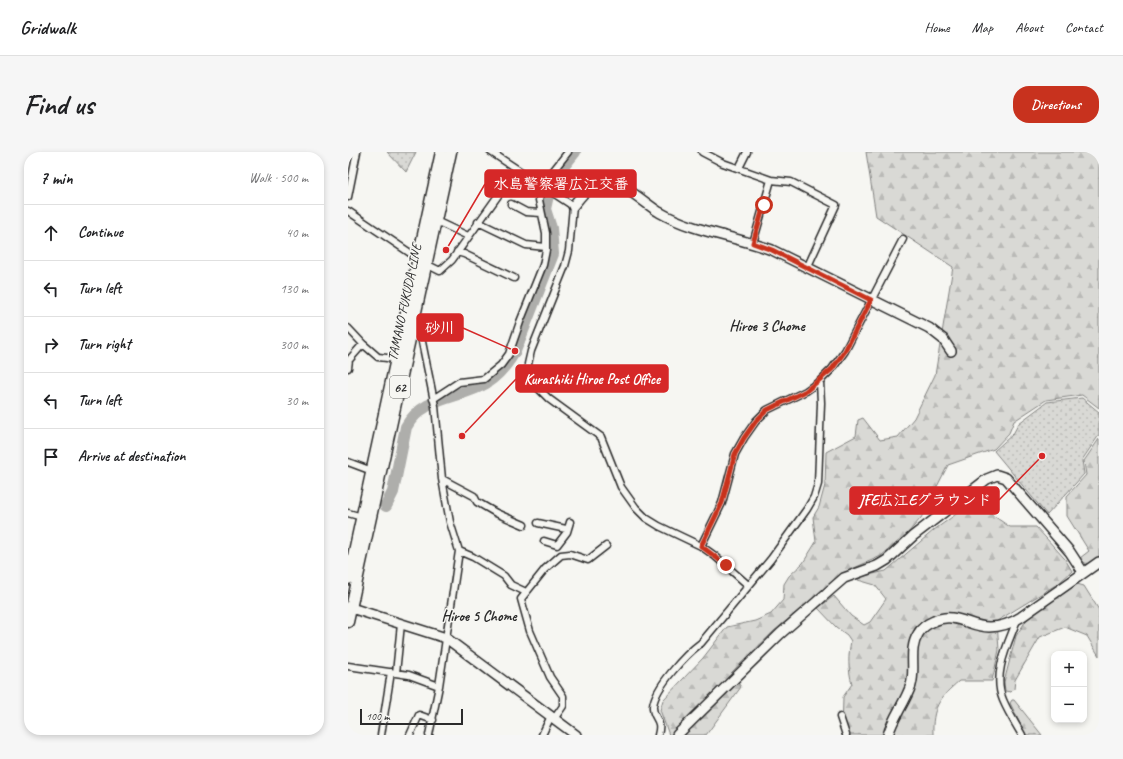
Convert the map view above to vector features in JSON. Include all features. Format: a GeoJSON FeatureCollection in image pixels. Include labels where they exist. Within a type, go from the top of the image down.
{"type":"FeatureCollection","features":[{"type":"Feature","properties":{"kind":"main road","name":"TAMANO FUKUDA LINE"},"geometry":{"type":"LineString","coordinates":[[348,622],[350,607],[414,318],[442,152]]}},
{"type":"Feature","properties":{"kind":"main road","name":"TAMANO FUKUDA LINE"},"geometry":{"type":"LineString","coordinates":[[348,579],[396,359],[423,261],[436,221],[451,152]]}},
{"type":"Feature","properties":{"kind":"street"},"geometry":{"type":"LineString","coordinates":[[348,198],[349,185],[357,152]]}},
{"type":"Feature","properties":{"kind":"street"},"geometry":{"type":"LineString","coordinates":[[491,152],[573,206]]}},
{"type":"Feature","properties":{"kind":"street"},"geometry":{"type":"LineString","coordinates":[[433,399],[459,382],[484,379],[510,354],[525,308],[543,265],[546,247],[546,233],[539,200],[542,185],[568,152]]}},
{"type":"Feature","properties":{"kind":"street"},"geometry":{"type":"LineString","coordinates":[[702,152],[771,180],[791,182],[836,206],[807,268]]}},
{"type":"Feature","properties":{"kind":"street"},"geometry":{"type":"LineString","coordinates":[[739,168],[747,152]]}},
{"type":"Feature","properties":{"kind":"street"},"geometry":{"type":"LineString","coordinates":[[348,211],[440,271],[457,252],[478,222],[487,213],[518,169]]}},
{"type":"Feature","properties":{"kind":"street"},"geometry":{"type":"LineString","coordinates":[[753,243],[771,180]]}},
{"type":"Feature","properties":{"kind":"street"},"geometry":{"type":"LineString","coordinates":[[748,585],[715,556],[701,546],[659,526],[641,513],[621,487],[601,437],[545,396],[534,384],[530,375],[528,364],[531,352],[565,266],[569,251],[573,206],[592,186],[598,183],[614,182],[659,212],[690,226],[753,243],[871,300],[936,333],[951,351]]}},
{"type":"Feature","properties":{"kind":"street"},"geometry":{"type":"LineString","coordinates":[[511,204],[526,212],[541,213]]}},
{"type":"Feature","properties":{"kind":"street"},"geometry":{"type":"LineString","coordinates":[[436,221],[468,236]]}},
{"type":"Feature","properties":{"kind":"street"},"geometry":{"type":"LineString","coordinates":[[478,222],[526,245],[546,247]]}},
{"type":"Feature","properties":{"kind":"street"},"geometry":{"type":"LineString","coordinates":[[701,546],[722,503],[735,454],[748,432],[767,410],[806,391],[820,381],[832,369],[845,351],[903,239]]}},
{"type":"Feature","properties":{"kind":"street"},"geometry":{"type":"LineString","coordinates":[[457,252],[514,278]]}},
{"type":"Feature","properties":{"kind":"street"},"geometry":{"type":"LineString","coordinates":[[414,318],[419,324],[435,406],[442,479],[450,522],[459,552],[454,597],[446,638],[440,686],[429,735]]}},
{"type":"Feature","properties":{"kind":"street"},"geometry":{"type":"LineString","coordinates":[[348,328],[362,344],[378,357],[396,359]]}},
{"type":"Feature","properties":{"kind":"street"},"geometry":{"type":"LineString","coordinates":[[348,368],[349,360],[362,344]]}},
{"type":"Feature","properties":{"kind":"street"},"geometry":{"type":"LineString","coordinates":[[658,735],[660,728],[659,721],[654,715],[653,707],[656,696],[689,652],[701,643],[771,559],[814,497],[818,484],[821,403],[820,381]]}},
{"type":"Feature","properties":{"kind":"street"},"geometry":{"type":"LineString","coordinates":[[348,462],[372,471]]}},
{"type":"Feature","properties":{"kind":"street"},"geometry":{"type":"LineString","coordinates":[[677,735],[780,634],[844,578],[876,566],[887,560],[919,531],[987,479],[997,475],[1006,478],[1070,552],[1083,572]]}},
{"type":"Feature","properties":{"kind":"street"},"geometry":{"type":"LineString","coordinates":[[442,479],[474,496],[477,502],[496,513],[524,525]]}},
{"type":"Feature","properties":{"kind":"street"},"geometry":{"type":"LineString","coordinates":[[348,513],[362,517]]}},
{"type":"Feature","properties":{"kind":"street"},"geometry":{"type":"LineString","coordinates":[[557,545],[563,539],[570,522]]}},
{"type":"Feature","properties":{"kind":"street"},"geometry":{"type":"LineString","coordinates":[[538,523],[566,529]]}},
{"type":"Feature","properties":{"kind":"street"},"geometry":{"type":"LineString","coordinates":[[544,541],[557,545]]}},
{"type":"Feature","properties":{"kind":"street"},"geometry":{"type":"LineString","coordinates":[[557,545],[560,556]]}},
{"type":"Feature","properties":{"kind":"street"},"geometry":{"type":"LineString","coordinates":[[542,735],[553,718],[564,706],[563,696],[550,677],[530,631],[521,602],[526,592],[539,579],[545,569],[560,556],[570,554],[588,560],[606,546]]}},
{"type":"Feature","properties":{"kind":"street"},"geometry":{"type":"LineString","coordinates":[[459,552],[473,556],[504,576],[511,585],[526,592]]}},
{"type":"Feature","properties":{"kind":"street"},"geometry":{"type":"LineString","coordinates":[[888,735],[896,713],[910,686],[913,672],[912,653],[914,642],[924,627],[940,618],[949,616],[989,627],[1017,620],[1099,562]]}},
{"type":"Feature","properties":{"kind":"street"},"geometry":{"type":"LineString","coordinates":[[350,607],[446,638],[576,735]]}},
{"type":"Feature","properties":{"kind":"street"},"geometry":{"type":"LineString","coordinates":[[1017,620],[1000,670],[1000,684],[1002,699],[1022,735]]}},
{"type":"Feature","properties":{"kind":"street"},"geometry":{"type":"LineString","coordinates":[[381,735],[394,673],[401,624]]}},
{"type":"Feature","properties":{"kind":"street"},"geometry":{"type":"LineString","coordinates":[[348,666],[410,675],[440,686]]}},
{"type":"Feature","properties":{"kind":"street"},"geometry":{"type":"LineString","coordinates":[[410,735],[419,715],[433,720]]}},
{"type":"Feature","properties":{"kind":"street"},"geometry":{"type":"LineString","coordinates":[[840,717],[846,735]]}},
{"type":"Feature","properties":{"kind":"green space"},"geometry":{"type":"Polygon","coordinates":[[[387,152],[416,152],[406,172],[387,152]]]}},
{"type":"Feature","properties":{"kind":"green space"},"geometry":{"type":"Polygon","coordinates":[[[866,152],[1099,152],[1099,408],[1082,395],[1046,400],[1014,421],[1009,433],[994,449],[948,465],[921,518],[907,534],[881,556],[843,573],[774,631],[731,673],[741,687],[706,735],[669,735],[660,710],[663,700],[703,658],[727,627],[755,621],[771,614],[783,600],[784,584],[789,576],[803,563],[816,542],[813,517],[819,507],[825,485],[826,452],[856,436],[858,420],[863,418],[880,440],[898,437],[914,418],[935,375],[953,267],[876,216],[866,152]]]}},
{"type":"Feature","properties":{"kind":"green space"},"geometry":{"type":"Polygon","coordinates":[[[1082,398],[1099,412],[1099,435],[1082,460],[1084,474],[1047,515],[994,451],[1013,434],[1019,423],[1047,402],[1082,398]]]}},
{"type":"Feature","properties":{"kind":"green space"},"geometry":{"type":"Polygon","coordinates":[[[1099,439],[1099,558],[1090,564],[1085,563],[1080,558],[1089,551],[1067,516],[1067,496],[1086,475],[1084,461],[1099,439]]]}},
{"type":"Feature","properties":{"kind":"green space"},"geometry":{"type":"Polygon","coordinates":[[[973,502],[1010,527],[1036,527],[1065,559],[1072,571],[1059,583],[997,621],[999,650],[992,681],[959,681],[952,687],[938,704],[934,718],[933,735],[842,735],[843,697],[852,684],[849,662],[851,641],[847,635],[836,627],[818,608],[834,596],[851,616],[864,625],[870,622],[886,599],[875,585],[858,580],[860,577],[886,571],[934,530],[973,502]]]}},
{"type":"Feature","properties":{"kind":"green space"},"geometry":{"type":"Polygon","coordinates":[[[1077,584],[1084,586],[1099,610],[1099,656],[1087,636],[1065,627],[1040,637],[1015,680],[1014,689],[1011,692],[1005,691],[1004,682],[1016,636],[1027,619],[1077,584]]]}},
{"type":"Feature","properties":{"kind":"green space"},"geometry":{"type":"Polygon","coordinates":[[[1014,700],[1042,735],[1026,735],[1010,703],[1014,700]]]}},
{"type":"Feature","properties":{"kind":"waterway"},"geometry":{"type":"LineString","coordinates":[[386,506],[393,492],[406,427],[413,417],[422,409],[442,399],[476,388],[486,383],[503,368],[515,351],[553,254],[551,228],[545,209],[551,182],[575,152]]}},
{"type":"Feature","properties":{"kind":"place","name":"水島警察署広江交番"},"geometry":{"type":"Point","coordinates":[446,250]}},
{"type":"Feature","properties":{"kind":"place","name":"砂川"},"geometry":{"type":"Point","coordinates":[515,351]}},
{"type":"Feature","properties":{"kind":"place","name":"Kurashiki Hiroe Post Office"},"geometry":{"type":"Point","coordinates":[462,436]}},
{"type":"Feature","properties":{"kind":"place","name":"JFE広江Eグラウンド"},"geometry":{"type":"Point","coordinates":[1042,456]}},
{"type":"Feature","properties":{"kind":"district","name":"Hiroe 3 Chome"},"geometry":{"type":"Point","coordinates":[767,326]}},
{"type":"Feature","properties":{"kind":"district","name":"Hiroe 5 Chome"},"geometry":{"type":"Point","coordinates":[479,616]}},
{"type":"Feature","properties":{"kind":"route"},"geometry":{"type":"LineString","coordinates":[[726,565],[701,546],[722,503],[730,467],[735,454],[756,421],[767,410],[806,391],[820,381],[832,369],[845,351],[871,300],[772,250],[753,243],[764,205]]}}]}
